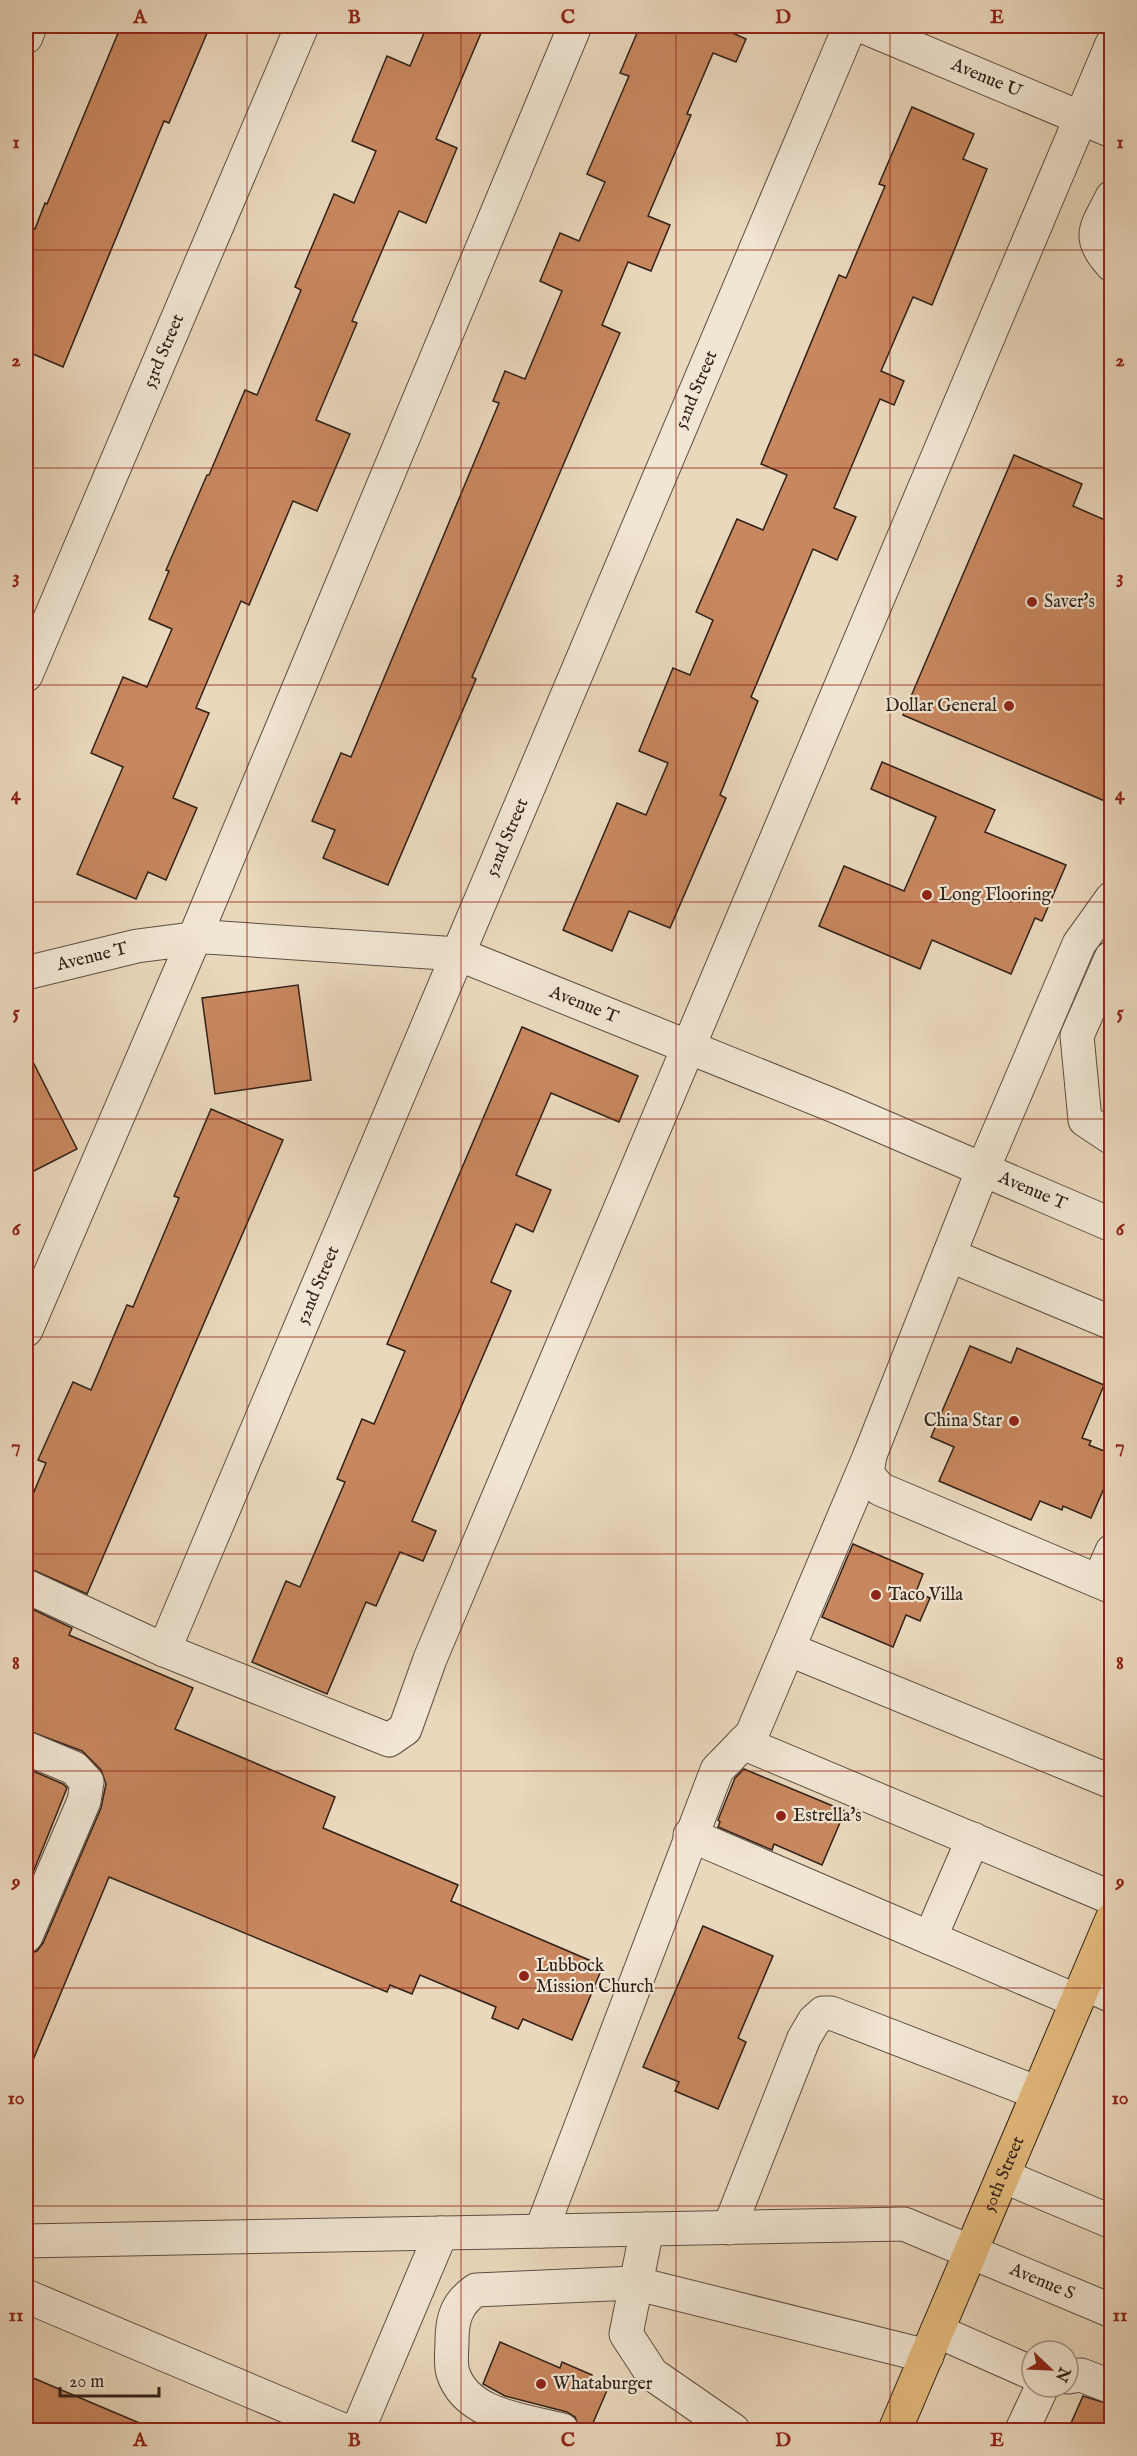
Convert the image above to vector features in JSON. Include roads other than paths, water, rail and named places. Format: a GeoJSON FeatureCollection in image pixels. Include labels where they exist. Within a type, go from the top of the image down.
{"type":"FeatureCollection","features":[{"type":"Feature","properties":{"kind":"main road","name":"50th Street"},"geometry":{"type":"LineString","coordinates":[[895,2430],[1038,2093],[1091,1994],[1112,1920]]}},
{"type":"Feature","properties":{"kind":"street"},"geometry":{"type":"LineString","coordinates":[[26,37],[30,26]]}},
{"type":"Feature","properties":{"kind":"street","name":"53rd Street"},"geometry":{"type":"LineString","coordinates":[[26,675],[302,26]]}},
{"type":"Feature","properties":{"kind":"street"},"geometry":{"type":"LineString","coordinates":[[26,1330],[194,939],[574,26]]}},
{"type":"Feature","properties":{"kind":"street","name":"52nd Street"},"geometry":{"type":"LineString","coordinates":[[164,1650],[850,26]]}},
{"type":"Feature","properties":{"kind":"street","name":"Avenue U"},"geometry":{"type":"LineString","coordinates":[[862,26],[1112,131]]}},
{"type":"Feature","properties":{"kind":"street"},"geometry":{"type":"LineString","coordinates":[[26,1586],[164,1650],[389,1740],[405,1729],[430,1659],[1112,45]]}},
{"type":"Feature","properties":{"kind":"street"},"geometry":{"type":"LineString","coordinates":[[1112,197],[1094,237],[1098,250],[1112,265]]}},
{"type":"Feature","properties":{"kind":"street"},"geometry":{"type":"LineString","coordinates":[[541,2231],[690,1835],[717,1770],[752,1734],[870,1455],[983,1169],[1079,944],[1112,898]]}},
{"type":"Feature","properties":{"kind":"street","name":"Avenue T"},"geometry":{"type":"LineString","coordinates":[[26,973],[137,946],[194,939],[458,954],[689,1047],[1112,1225]]}},
{"type":"Feature","properties":{"kind":"street"},"geometry":{"type":"LineString","coordinates":[[1079,944],[1111,958],[1077,1036],[1085,1120],[1112,1138]]}},
{"type":"Feature","properties":{"kind":"street"},"geometry":{"type":"LineString","coordinates":[[949,1255],[1112,1323]]}},
{"type":"Feature","properties":{"kind":"street"},"geometry":{"type":"LineString","coordinates":[[870,1455],[867,1474],[880,1489],[1105,1584],[1112,1551]]}},
{"type":"Feature","properties":{"kind":"street"},"geometry":{"type":"LineString","coordinates":[[788,1649],[1112,1782]]}},
{"type":"Feature","properties":{"kind":"street"},"geometry":{"type":"LineString","coordinates":[[743,1743],[1112,1898]]}},
{"type":"Feature","properties":{"kind":"street"},"geometry":{"type":"LineString","coordinates":[[26,1748],[74,1768],[87,1782],[84,1801],[26,1936]]}},
{"type":"Feature","properties":{"kind":"street"},"geometry":{"type":"LineString","coordinates":[[690,1835],[930,1938],[1091,1994]]}},
{"type":"Feature","properties":{"kind":"street"},"geometry":{"type":"LineString","coordinates":[[930,1938],[973,1839]]}},
{"type":"Feature","properties":{"kind":"street"},"geometry":{"type":"LineString","coordinates":[[729,2228],[804,2038],[814,2021],[823,2013],[831,2013],[1038,2093]]}},
{"type":"Feature","properties":{"kind":"street"},"geometry":{"type":"LineString","coordinates":[[1003,2176],[1112,2222]]}},
{"type":"Feature","properties":{"kind":"street","name":"Avenue S"},"geometry":{"type":"LineString","coordinates":[[26,2241],[904,2224],[1112,2312]]}},
{"type":"Feature","properties":{"kind":"street"},"geometry":{"type":"LineString","coordinates":[[647,2229],[634,2283],[626,2334],[652,2374],[733,2430]]}},
{"type":"Feature","properties":{"kind":"street"},"geometry":{"type":"LineString","coordinates":[[358,2430],[441,2233]]}},
{"type":"Feature","properties":{"kind":"street"},"geometry":{"type":"LineString","coordinates":[[562,2430],[479,2407],[466,2396],[452,2372],[452,2330],[456,2311],[464,2298],[476,2290],[634,2283],[932,2343],[1020,2369]]}},
{"type":"Feature","properties":{"kind":"street"},"geometry":{"type":"LineString","coordinates":[[26,2296],[343,2430]]}},
{"type":"Feature","properties":{"kind":"street"},"geometry":{"type":"LineString","coordinates":[[1080,2375],[1112,2388]]}},
{"type":"Feature","properties":{"kind":"street"},"geometry":{"type":"LineString","coordinates":[[1022,2430],[1036,2399]]}},
{"type":"Feature","properties":{"kind":"place","name":"Saver's"},"geometry":{"type":"Point","coordinates":[1032,602]}},
{"type":"Feature","properties":{"kind":"place","name":"Dollar General"},"geometry":{"type":"Point","coordinates":[1009,706]}},
{"type":"Feature","properties":{"kind":"place","name":"Long Flooring"},"geometry":{"type":"Point","coordinates":[927,895]}},
{"type":"Feature","properties":{"kind":"place","name":"China Star"},"geometry":{"type":"Point","coordinates":[1014,1421]}},
{"type":"Feature","properties":{"kind":"place","name":"Taco Villa"},"geometry":{"type":"Point","coordinates":[876,1595]}},
{"type":"Feature","properties":{"kind":"place","name":"Estrella's"},"geometry":{"type":"Point","coordinates":[781,1816]}},
{"type":"Feature","properties":{"kind":"place","name":"Lubbock Mission Church"},"geometry":{"type":"Point","coordinates":[524,1976]}},
{"type":"Feature","properties":{"kind":"place","name":"Whataburger"},"geometry":{"type":"Point","coordinates":[541,2384]}}]}
